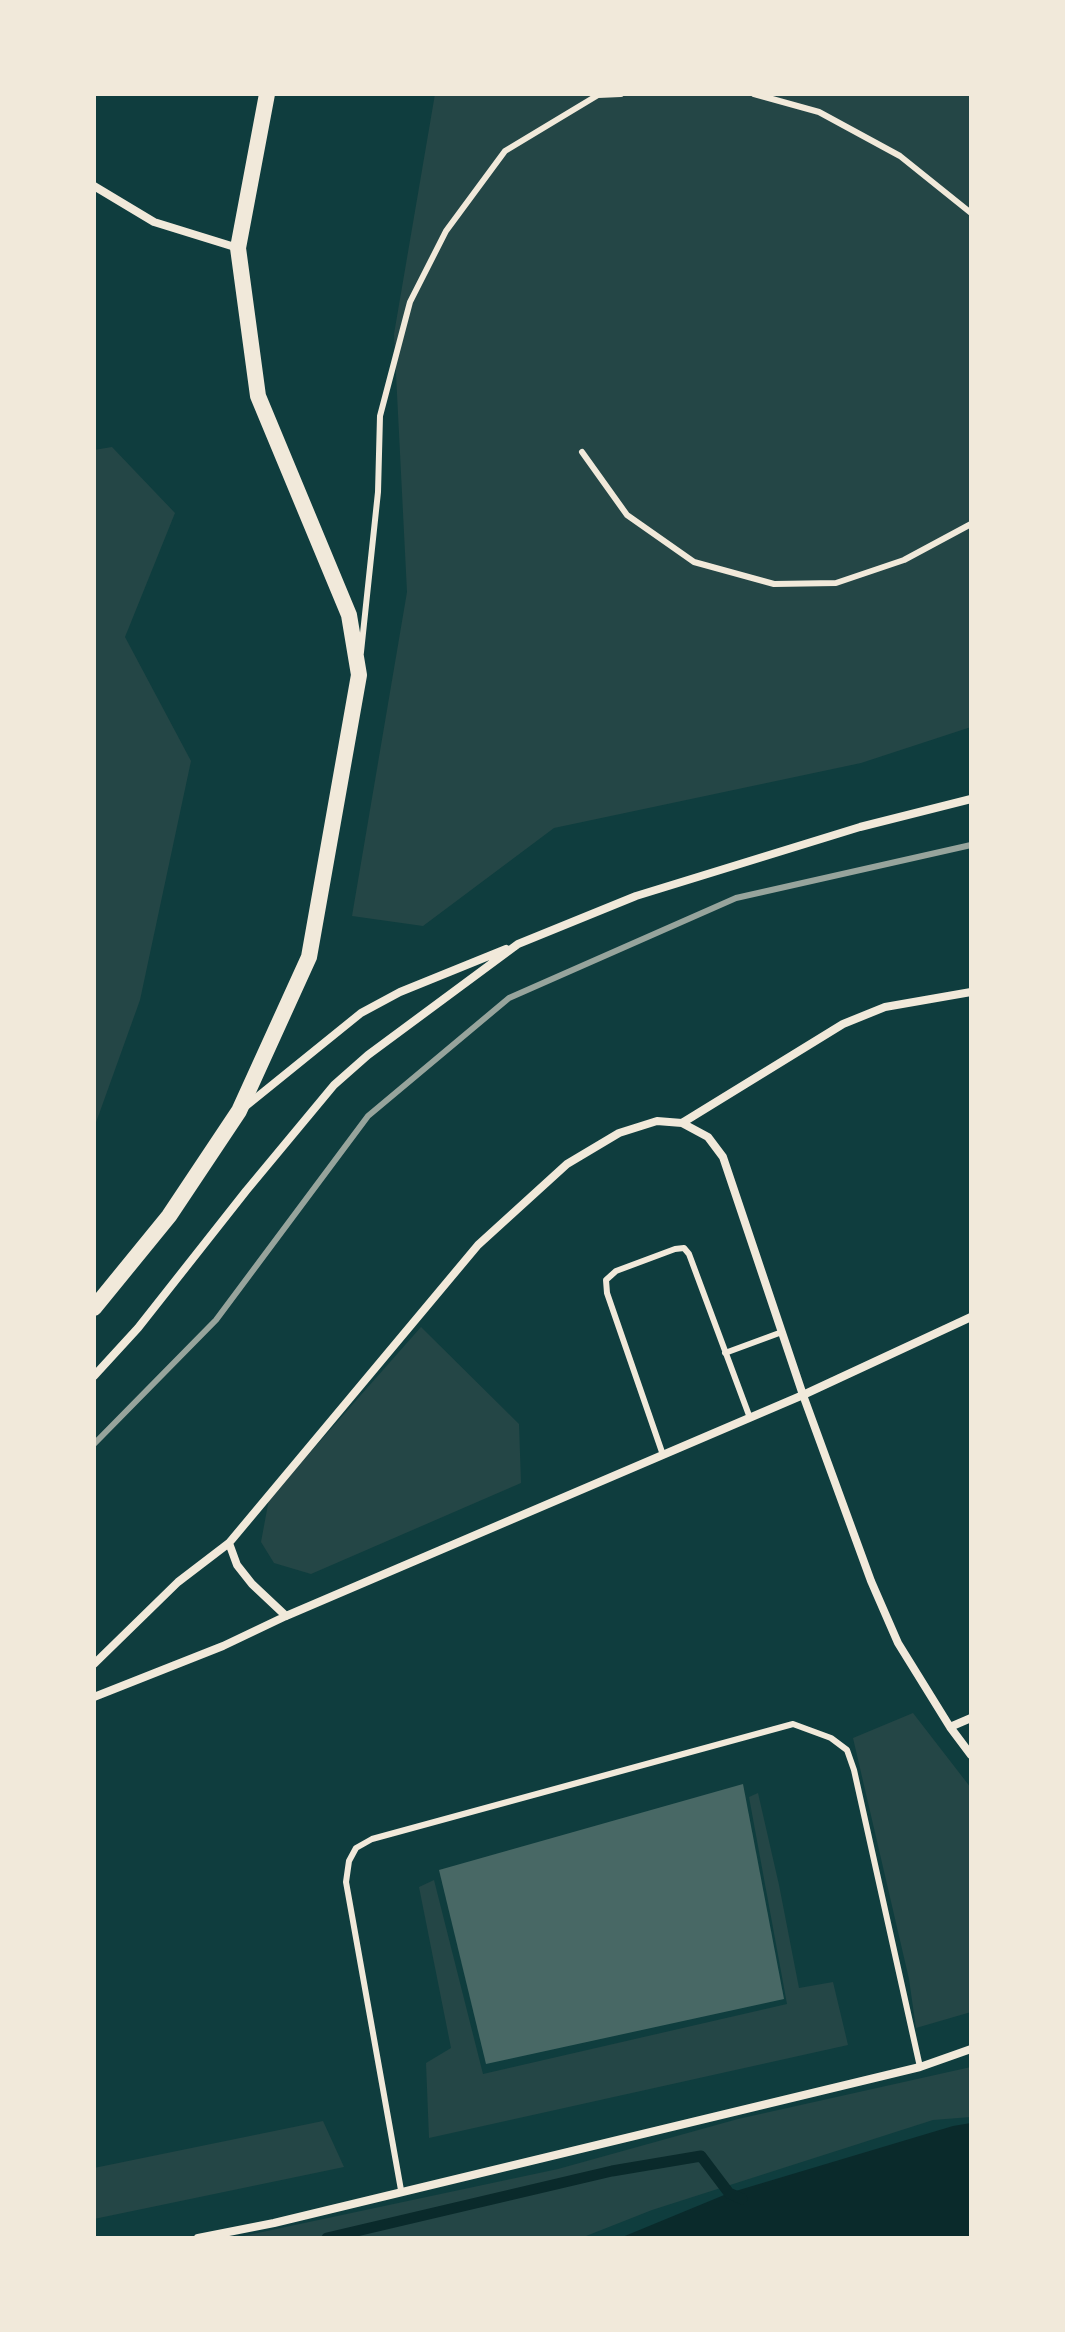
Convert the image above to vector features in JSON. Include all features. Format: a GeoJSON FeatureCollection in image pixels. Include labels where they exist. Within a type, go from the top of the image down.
{"type":"FeatureCollection","features":[{"type":"Feature","properties":{"kind":"main road"},"geometry":{"type":"LineString","coordinates":[[94,1308],[169,1216],[239,1111],[309,957],[359,675],[349,615],[258,396],[238,248],[267,94]]}},
{"type":"Feature","properties":{"kind":"street"},"geometry":{"type":"LineString","coordinates":[[94,186],[154,222],[238,248]]}},
{"type":"Feature","properties":{"kind":"street"},"geometry":{"type":"LineString","coordinates":[[239,1111],[361,1013],[400,992],[636,896],[860,827],[971,799]]}},
{"type":"Feature","properties":{"kind":"street"},"geometry":{"type":"LineString","coordinates":[[94,1376],[138,1328],[334,1085],[368,1055],[518,944]]}},
{"type":"Feature","properties":{"kind":"street"},"geometry":{"type":"LineString","coordinates":[[682,1123],[843,1024],[885,1007],[971,992]]}},
{"type":"Feature","properties":{"kind":"street"},"geometry":{"type":"LineString","coordinates":[[94,1664],[178,1582],[229,1543],[369,1373],[489,1235],[567,1164],[619,1133],[657,1121],[682,1123],[708,1137],[723,1157],[803,1395],[871,1581],[898,1643],[971,1755]]}},
{"type":"Feature","properties":{"kind":"street"},"geometry":{"type":"LineString","coordinates":[[94,1697],[223,1646],[286,1616],[750,1418],[971,1317]]}},
{"type":"Feature","properties":{"kind":"street"},"geometry":{"type":"LineString","coordinates":[[229,1543],[237,1565],[286,1616]]}},
{"type":"Feature","properties":{"kind":"street"},"geometry":{"type":"LineString","coordinates":[[950,1727],[971,1718]]}},
{"type":"Feature","properties":{"kind":"street"},"geometry":{"type":"LineString","coordinates":[[198,2238],[274,2223],[920,2067],[971,2049]]}},
{"type":"Feature","properties":{"kind":"lane"},"geometry":{"type":"LineString","coordinates":[[359,675],[378,492],[380,416],[410,302],[446,231],[505,151],[598,95],[621,94]]}},
{"type":"Feature","properties":{"kind":"lane"},"geometry":{"type":"LineString","coordinates":[[754,94],[819,112],[900,156],[971,213]]}},
{"type":"Feature","properties":{"kind":"lane"},"geometry":{"type":"LineString","coordinates":[[582,452],[627,515],[694,562],[774,584],[836,583],[904,560],[971,524]]}},
{"type":"Feature","properties":{"kind":"lane"},"geometry":{"type":"LineString","coordinates":[[663,1455],[607,1293],[606,1280],[609,1275],[684,1248],[689,1254],[750,1418]]}},
{"type":"Feature","properties":{"kind":"lane"},"geometry":{"type":"LineString","coordinates":[[725,1353],[782,1332]]}},
{"type":"Feature","properties":{"kind":"lane"},"geometry":{"type":"LineString","coordinates":[[401,2190],[346,1882],[349,1861],[356,1848],[372,1839],[793,1724],[831,1738],[847,1750],[920,2067]]}},
{"type":"Feature","properties":{"kind":"shaded area"},"geometry":{"type":"Polygon","coordinates":[[[435,94],[971,94],[971,727],[861,763],[554,828],[423,926],[352,916],[407,592],[394,334],[435,94]]]}},
{"type":"Feature","properties":{"kind":"shaded area"},"geometry":{"type":"Polygon","coordinates":[[[112,447],[175,513],[125,637],[191,761],[140,1000],[94,1128],[94,450],[112,447]]]}},
{"type":"Feature","properties":{"kind":"shaded area"},"geometry":{"type":"Polygon","coordinates":[[[421,1327],[519,1424],[521,1483],[311,1574],[274,1563],[261,1542],[269,1499],[421,1327]]]}},
{"type":"Feature","properties":{"kind":"shaded area"},"geometry":{"type":"Polygon","coordinates":[[[913,1713],[971,1788],[971,2012],[916,2028],[909,1979],[853,1738],[913,1713]]]}},
{"type":"Feature","properties":{"kind":"shaded area"},"geometry":{"type":"Polygon","coordinates":[[[758,1793],[799,1988],[833,1982],[848,2045],[429,2138],[426,2063],[451,2048],[419,1887],[434,1880],[483,2074],[787,2004],[749,1797],[758,1793]]]}},
{"type":"Feature","properties":{"kind":"shaded area"},"geometry":{"type":"Polygon","coordinates":[[[971,2067],[971,2117],[933,2120],[652,2210],[581,2238],[234,2238],[558,2169],[738,2119],[971,2067]]]}},
{"type":"Feature","properties":{"kind":"shaded area"},"geometry":{"type":"Polygon","coordinates":[[[323,2121],[344,2167],[94,2219],[94,2168],[323,2121]]]}},
{"type":"Feature","properties":{"kind":"shaded area"},"geometry":{"type":"Polygon","coordinates":[[[971,2123],[971,2238],[620,2238],[729,2193],[971,2123]]]}},
{"type":"Feature","properties":{"kind":"building"},"geometry":{"type":"Polygon","coordinates":[[[743,1784],[784,1999],[486,2064],[439,1870],[743,1784]]]}},
{"type":"Feature","properties":{"kind":"waterway"},"geometry":{"type":"LineString","coordinates":[[327,2238],[612,2171],[701,2156],[729,2193],[742,2199]]}},
{"type":"Feature","properties":{"kind":"railway"},"geometry":{"type":"LineString","coordinates":[[94,1444],[216,1320],[368,1116],[509,998],[736,898],[971,845]]}}]}
